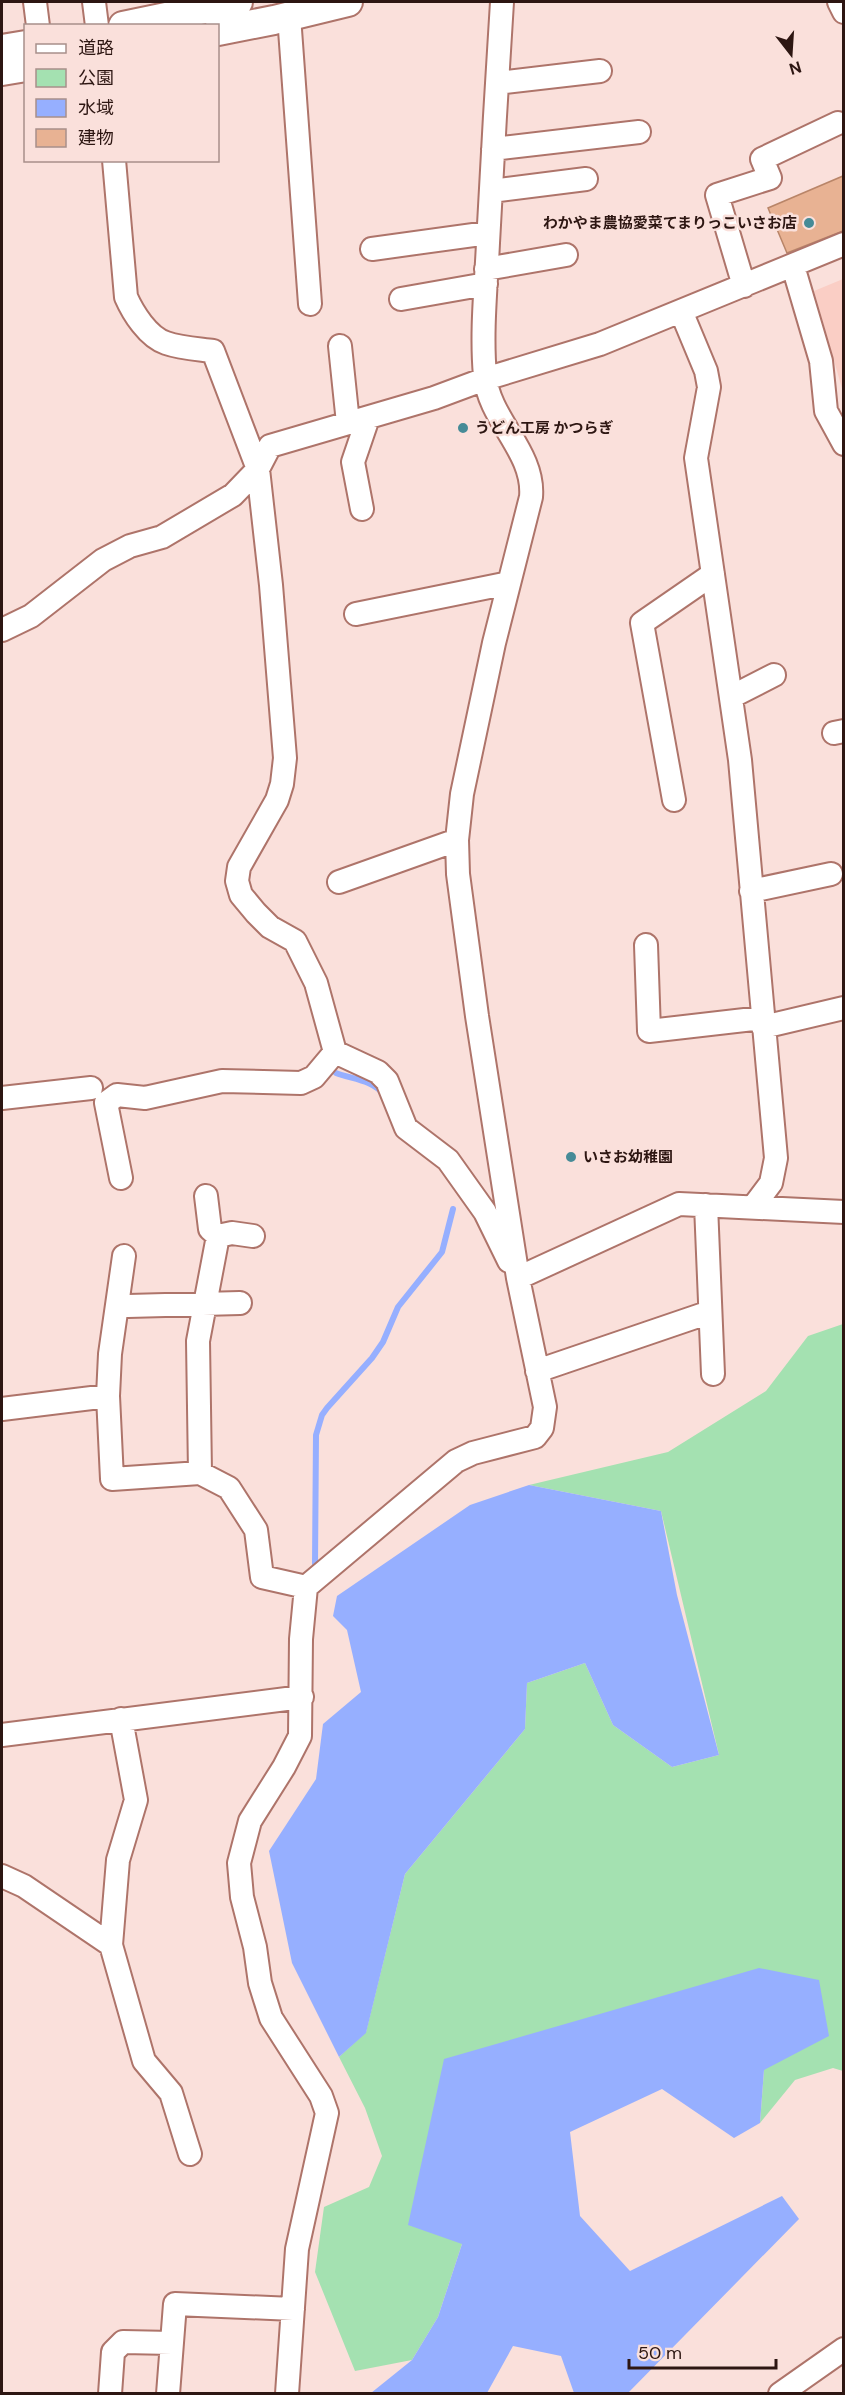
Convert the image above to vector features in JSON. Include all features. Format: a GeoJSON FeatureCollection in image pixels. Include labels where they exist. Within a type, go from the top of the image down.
{"type":"FeatureCollection","features":[{"type":"Feature","properties":{"kind":"main road"},"geometry":{"type":"LineString","coordinates":[[133,24],[238,2]]}},
{"type":"Feature","properties":{"kind":"main road"},"geometry":{"type":"LineString","coordinates":[[219,31],[348,2]]}},
{"type":"Feature","properties":{"kind":"main road"},"geometry":{"type":"LineString","coordinates":[[2,49],[24,45]]}},
{"type":"Feature","properties":{"kind":"main road"},"geometry":{"type":"LineString","coordinates":[[2,71],[24,67]]}},
{"type":"Feature","properties":{"kind":"street"},"geometry":{"type":"LineString","coordinates":[[35,2],[38,24]]}},
{"type":"Feature","properties":{"kind":"street"},"geometry":{"type":"LineString","coordinates":[[94,2],[97,24]]}},
{"type":"Feature","properties":{"kind":"street"},"geometry":{"type":"LineString","coordinates":[[287,2394],[297,2249],[327,2113],[321,2096],[271,2018],[260,1983],[255,1947],[242,1897],[238,1863],[250,1821],[284,1767],[300,1736],[302,1630],[306,1587],[456,1461],[473,1453],[535,1437],[542,1428],[545,1407],[518,1278],[477,1016],[458,874],[457,840],[462,794],[494,643],[531,498],[532,484],[526,465],[500,418],[485,379],[483,348],[501,2]]}},
{"type":"Feature","properties":{"kind":"street"},"geometry":{"type":"LineString","coordinates":[[839,2],[843,12]]}},
{"type":"Feature","properties":{"kind":"street"},"geometry":{"type":"LineString","coordinates":[[289,16],[310,304]]}},
{"type":"Feature","properties":{"kind":"street"},"geometry":{"type":"LineString","coordinates":[[497,83],[600,71]]}},
{"type":"Feature","properties":{"kind":"street"},"geometry":{"type":"LineString","coordinates":[[744,286],[717,195],[770,178],[762,159],[838,123]]}},
{"type":"Feature","properties":{"kind":"street"},"geometry":{"type":"LineString","coordinates":[[493,149],[639,132]]}},
{"type":"Feature","properties":{"kind":"street"},"geometry":{"type":"LineString","coordinates":[[114,162],[126,297],[130,307],[154,337],[166,343],[213,351],[258,469],[271,585],[285,758],[282,784],[277,800],[239,867],[237,881],[241,895],[270,927],[295,941],[316,983],[335,1052],[378,1072],[387,1081],[406,1128],[448,1160],[485,1212],[518,1278]]}},
{"type":"Feature","properties":{"kind":"street"},"geometry":{"type":"LineString","coordinates":[[491,191],[586,179]]}},
{"type":"Feature","properties":{"kind":"street"},"geometry":{"type":"LineString","coordinates":[[372,249],[488,233]]}},
{"type":"Feature","properties":{"kind":"street"},"geometry":{"type":"LineString","coordinates":[[2,630],[31,616],[103,560],[130,546],[162,537],[233,495],[258,469],[270,446],[434,398],[485,379],[600,344],[843,244]]}},
{"type":"Feature","properties":{"kind":"street"},"geometry":{"type":"LineString","coordinates":[[401,299],[566,255]]}},
{"type":"Feature","properties":{"kind":"street"},"geometry":{"type":"LineString","coordinates":[[793,266],[821,361],[826,411],[843,444]]}},
{"type":"Feature","properties":{"kind":"street"},"geometry":{"type":"LineString","coordinates":[[681,311],[709,387],[696,458],[740,760],[776,1158],[771,1183],[753,1207]]}},
{"type":"Feature","properties":{"kind":"street"},"geometry":{"type":"LineString","coordinates":[[340,346],[358,420],[353,462],[362,509]]}},
{"type":"Feature","properties":{"kind":"street"},"geometry":{"type":"LineString","coordinates":[[674,800],[642,623],[713,574]]}},
{"type":"Feature","properties":{"kind":"street"},"geometry":{"type":"LineString","coordinates":[[356,614],[509,583]]}},
{"type":"Feature","properties":{"kind":"street"},"geometry":{"type":"LineString","coordinates":[[731,697],[774,675]]}},
{"type":"Feature","properties":{"kind":"street"},"geometry":{"type":"LineString","coordinates":[[339,882],[457,840]]}},
{"type":"Feature","properties":{"kind":"street"},"geometry":{"type":"LineString","coordinates":[[751,891],[831,874]]}},
{"type":"Feature","properties":{"kind":"street"},"geometry":{"type":"LineString","coordinates":[[646,945],[650,1031],[763,1022],[843,1008]]}},
{"type":"Feature","properties":{"kind":"street"},"geometry":{"type":"LineString","coordinates":[[121,1178],[106,1103],[117,1095],[145,1098],[222,1081],[301,1083],[314,1077],[335,1052]]}},
{"type":"Feature","properties":{"kind":"street"},"geometry":{"type":"LineString","coordinates":[[2,1098],[91,1088]]}},
{"type":"Feature","properties":{"kind":"street"},"geometry":{"type":"LineString","coordinates":[[206,1196],[210,1229],[218,1236]]}},
{"type":"Feature","properties":{"kind":"street"},"geometry":{"type":"LineString","coordinates":[[518,1278],[679,1204],[843,1212]]}},
{"type":"Feature","properties":{"kind":"street"},"geometry":{"type":"LineString","coordinates":[[706,1205],[713,1374]]}},
{"type":"Feature","properties":{"kind":"street"},"geometry":{"type":"LineString","coordinates":[[218,1236],[232,1233],[253,1236]]}},
{"type":"Feature","properties":{"kind":"street"},"geometry":{"type":"LineString","coordinates":[[200,1473],[198,1341],[218,1236]]}},
{"type":"Feature","properties":{"kind":"street"},"geometry":{"type":"LineString","coordinates":[[124,1256],[110,1354],[108,1396],[112,1479],[200,1473],[229,1488],[256,1530],[262,1577],[306,1587]]}},
{"type":"Feature","properties":{"kind":"street"},"geometry":{"type":"LineString","coordinates":[[128,1306],[240,1303]]}},
{"type":"Feature","properties":{"kind":"street"},"geometry":{"type":"LineString","coordinates":[[537,1371],[710,1312]]}},
{"type":"Feature","properties":{"kind":"street"},"geometry":{"type":"LineString","coordinates":[[2,1409],[108,1396]]}},
{"type":"Feature","properties":{"kind":"street"},"geometry":{"type":"LineString","coordinates":[[2,1735],[302,1697]]}},
{"type":"Feature","properties":{"kind":"street"},"geometry":{"type":"LineString","coordinates":[[121,1719],[136,1800],[118,1860],[111,1945],[144,2061],[171,2093],[190,2154]]}},
{"type":"Feature","properties":{"kind":"street"},"geometry":{"type":"LineString","coordinates":[[2,1876],[24,1886],[111,1945]]}},
{"type":"Feature","properties":{"kind":"street"},"geometry":{"type":"LineString","coordinates":[[168,2394],[175,2304],[293,2309]]}},
{"type":"Feature","properties":{"kind":"street"},"geometry":{"type":"LineString","coordinates":[[110,2394],[113,2352],[123,2342],[172,2343]]}},
{"type":"Feature","properties":{"kind":"street"},"geometry":{"type":"LineString","coordinates":[[780,2394],[843,2349]]}},
{"type":"Feature","properties":{"kind":"shaded area"},"geometry":{"type":"Polygon","coordinates":[[[843,279],[843,392],[814,291],[843,279]]]}},
{"type":"Feature","properties":{"kind":"green space"},"geometry":{"type":"Polygon","coordinates":[[[843,1324],[843,2071],[833,2068],[795,2080],[760,2123],[764,2070],[445,2059],[462,2244],[438,2317],[412,2360],[355,2371],[315,2272],[324,2207],[369,2187],[382,2156],[365,2108],[339,2057],[366,2032],[405,1874],[525,1729],[527,1683],[585,1663],[613,1725],[672,1767],[719,1755],[661,1511],[529,1485],[668,1452],[766,1391],[808,1336],[843,1324]]]}},
{"type":"Feature","properties":{"kind":"water"},"geometry":{"type":"Polygon","coordinates":[[[529,1485],[661,1511],[677,1595],[719,1755],[672,1767],[613,1725],[585,1663],[527,1683],[525,1729],[405,1874],[366,2033],[339,2057],[292,1963],[269,1851],[316,1779],[323,1724],[361,1692],[347,1630],[333,1616],[337,1596],[470,1505],[529,1485]]]}},
{"type":"Feature","properties":{"kind":"water"},"geometry":{"type":"Polygon","coordinates":[[[759,1968],[819,1980],[829,2036],[764,2070],[760,2123],[734,2138],[662,2089],[570,2132],[580,2216],[630,2271],[782,2196],[799,2219],[628,2393],[574,2393],[561,2356],[513,2346],[487,2393],[371,2393],[412,2360],[438,2317],[462,2244],[408,2225],[444,2059],[759,1968]]]}},
{"type":"Feature","properties":{"kind":"building","name":"わかやま農協愛菜てまりっこいさお店"},"geometry":{"type":"Polygon","coordinates":[[[843,176],[843,231],[787,253],[768,208],[843,176]]]}},
{"type":"Feature","properties":{"kind":"waterway"},"geometry":{"type":"LineString","coordinates":[[336,1073],[368,1083],[384,1095]]}},
{"type":"Feature","properties":{"kind":"waterway"},"geometry":{"type":"LineString","coordinates":[[315,1564],[316,1435],[322,1415],[372,1358],[383,1342],[398,1307],[442,1252],[453,1209]]}},
{"type":"Feature","properties":{"kind":"place","name":"わかやま農協愛菜てまりっこいさお店"},"geometry":{"type":"Point","coordinates":[809,223]}},
{"type":"Feature","properties":{"kind":"place","name":"うどん工房 かつらぎ"},"geometry":{"type":"Point","coordinates":[463,428]}},
{"type":"Feature","properties":{"kind":"place","name":"いさお幼稚園"},"geometry":{"type":"Point","coordinates":[571,1157]}}]}
